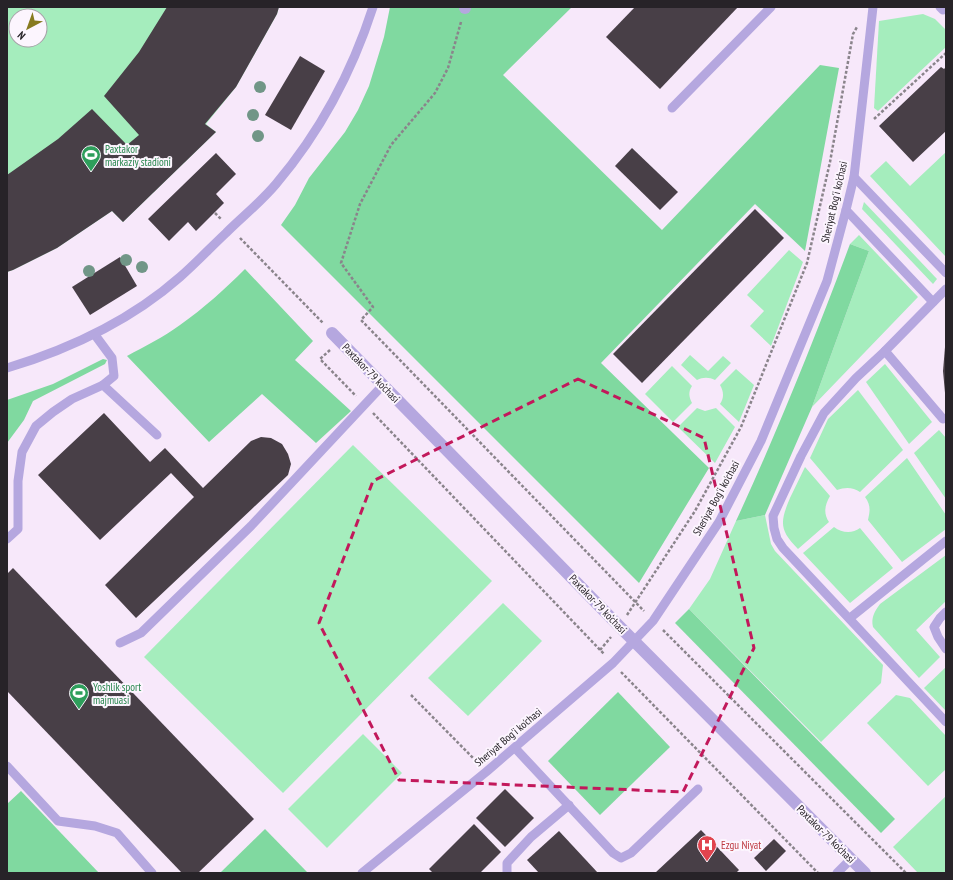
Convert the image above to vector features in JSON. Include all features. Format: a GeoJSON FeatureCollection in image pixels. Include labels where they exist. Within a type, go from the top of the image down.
{"type":"FeatureCollection","features":[{"type":"Feature","properties":{"kind":"street","name":"Paxtakor-79 ko‘chasi"},"geometry":{"type":"LineString","coordinates":[[332,333],[634,642],[865,873]]}},
{"type":"Feature","properties":{"kind":"lane"},"geometry":{"type":"LineString","coordinates":[[7,368],[47,355],[95,335],[140,308],[180,277],[275,185],[303,149],[321,122],[348,72],[373,7]]}},
{"type":"Feature","properties":{"kind":"lane"},"geometry":{"type":"LineString","coordinates":[[672,108],[771,7]]}},
{"type":"Feature","properties":{"kind":"lane","name":"Sheriyat Bog'i ko'chasi"},"geometry":{"type":"LineString","coordinates":[[362,873],[515,748],[613,663],[653,621],[719,522],[761,441],[828,281],[854,177],[873,7]]}},
{"type":"Feature","properties":{"kind":"lane"},"geometry":{"type":"LineString","coordinates":[[854,177],[946,273]]}},
{"type":"Feature","properties":{"kind":"lane"},"geometry":{"type":"LineString","coordinates":[[846,210],[933,302]]}},
{"type":"Feature","properties":{"kind":"lane"},"geometry":{"type":"LineString","coordinates":[[946,289],[885,352],[856,378],[824,413],[801,456],[773,516],[777,539],[783,548],[946,722]]}},
{"type":"Feature","properties":{"kind":"lane"},"geometry":{"type":"LineString","coordinates":[[7,539],[18,529],[18,481],[22,452],[36,426],[72,399],[103,385],[114,376],[112,358],[95,335]]}},
{"type":"Feature","properties":{"kind":"lane"},"geometry":{"type":"LineString","coordinates":[[885,352],[943,419]]}},
{"type":"Feature","properties":{"kind":"lane"},"geometry":{"type":"LineString","coordinates":[[103,385],[157,435]]}},
{"type":"Feature","properties":{"kind":"lane"},"geometry":{"type":"LineString","coordinates":[[120,643],[141,633],[251,526],[383,385]]}},
{"type":"Feature","properties":{"kind":"lane"},"geometry":{"type":"LineString","coordinates":[[850,618],[946,541]]}},
{"type":"Feature","properties":{"kind":"lane"},"geometry":{"type":"LineString","coordinates":[[946,612],[934,627],[938,637],[946,649]]}},
{"type":"Feature","properties":{"kind":"lane"},"geometry":{"type":"LineString","coordinates":[[515,748],[613,853],[621,858],[631,853],[698,789]]}},
{"type":"Feature","properties":{"kind":"lane"},"geometry":{"type":"LineString","coordinates":[[7,766],[58,821],[95,826],[116,833],[152,873]]}},
{"type":"Feature","properties":{"kind":"lane"},"geometry":{"type":"LineString","coordinates":[[507,873],[507,863],[531,837],[569,805]]}},
{"type":"Feature","properties":{"kind":"lane"},"geometry":{"type":"LineString","coordinates":[[837,873],[851,859]]}},
{"type":"Feature","properties":{"kind":"path"},"geometry":{"type":"LineString","coordinates":[[465,7],[448,68],[435,93],[391,145],[360,204],[341,263],[373,307],[361,320],[635,603],[906,873]]}},
{"type":"Feature","properties":{"kind":"path"},"geometry":{"type":"LineString","coordinates":[[600,650],[620,627],[696,511],[741,427],[807,263],[830,162],[853,34],[860,20]]}},
{"type":"Feature","properties":{"kind":"path"},"geometry":{"type":"LineString","coordinates":[[860,116],[875,119],[946,53]]}},
{"type":"Feature","properties":{"kind":"path"},"geometry":{"type":"LineString","coordinates":[[215,213],[332,333]]}},
{"type":"Feature","properties":{"kind":"path"},"geometry":{"type":"LineString","coordinates":[[320,359],[600,650],[818,873]]}},
{"type":"Feature","properties":{"kind":"path"},"geometry":{"type":"LineString","coordinates":[[411,695],[486,772]]}},
{"type":"Feature","properties":{"kind":"highlighted area"},"geometry":{"type":"Polygon","coordinates":[[[578,379],[704,438],[754,648],[683,792],[399,780],[319,623],[373,481],[578,379]]]}},
{"type":"Feature","properties":{"kind":"shaded area"},"geometry":{"type":"Polygon","coordinates":[[[7,7],[946,7],[946,873],[7,873],[7,7]]]}},
{"type":"Feature","properties":{"kind":"green space","name":"Paxtakor markaziy stadioni"},"geometry":{"type":"Polygon","coordinates":[[[7,7],[279,7],[277,14],[236,87],[206,124],[216,132],[123,222],[112,211],[57,248],[7,272],[7,7]]]}},
{"type":"Feature","properties":{"kind":"green space"},"geometry":{"type":"Polygon","coordinates":[[[390,7],[572,7],[503,75],[662,230],[820,65],[839,68],[805,251],[755,204],[601,363],[709,468],[639,583],[281,225],[295,205],[309,178],[345,132],[358,110],[369,86],[384,37],[390,7]]]}},
{"type":"Feature","properties":{"kind":"green space"},"geometry":{"type":"Polygon","coordinates":[[[923,14],[935,19],[946,30],[946,47],[878,111],[874,108],[879,21],[923,14]]]}},
{"type":"Feature","properties":{"kind":"green space"},"geometry":{"type":"Polygon","coordinates":[[[946,152],[946,257],[870,176],[886,161],[910,186],[946,152]]]}},
{"type":"Feature","properties":{"kind":"green space"},"geometry":{"type":"Polygon","coordinates":[[[864,202],[937,279],[933,284],[862,209],[864,202]]]}},
{"type":"Feature","properties":{"kind":"green space"},"geometry":{"type":"Polygon","coordinates":[[[859,235],[918,297],[812,407],[869,251],[850,244],[859,235]]]}},
{"type":"Feature","properties":{"kind":"green space"},"geometry":{"type":"Polygon","coordinates":[[[850,244],[869,251],[812,407],[765,515],[736,521],[796,384],[850,244]]]}},
{"type":"Feature","properties":{"kind":"green space"},"geometry":{"type":"Polygon","coordinates":[[[789,250],[803,262],[771,346],[750,326],[764,311],[747,295],[789,250]]]}},
{"type":"Feature","properties":{"kind":"green space"},"geometry":{"type":"Polygon","coordinates":[[[245,269],[313,341],[295,360],[351,411],[316,443],[262,394],[209,442],[127,356],[168,334],[189,319],[245,269]]]}},
{"type":"Feature","properties":{"kind":"green space"},"geometry":{"type":"Polygon","coordinates":[[[690,355],[708,371],[723,356],[731,363],[715,380],[710,378],[702,378],[697,380],[681,365],[690,355]]]}},
{"type":"Feature","properties":{"kind":"green space"},"geometry":{"type":"Polygon","coordinates":[[[103,359],[107,360],[105,364],[33,401],[24,420],[7,443],[7,400],[53,384],[103,359]]]}},
{"type":"Feature","properties":{"kind":"green space"},"geometry":{"type":"Polygon","coordinates":[[[885,364],[932,422],[909,444],[866,382],[885,364]]]}},
{"type":"Feature","properties":{"kind":"green space"},"geometry":{"type":"Polygon","coordinates":[[[672,366],[692,386],[689,394],[692,403],[673,422],[645,394],[672,366]]]}},
{"type":"Feature","properties":{"kind":"green space"},"geometry":{"type":"Polygon","coordinates":[[[736,369],[754,385],[739,422],[720,404],[723,395],[720,385],[736,369]]]}},
{"type":"Feature","properties":{"kind":"green space"},"geometry":{"type":"Polygon","coordinates":[[[858,390],[903,450],[860,492],[849,488],[837,490],[810,458],[828,419],[858,390]]]}},
{"type":"Feature","properties":{"kind":"green space"},"geometry":{"type":"Polygon","coordinates":[[[697,408],[705,411],[716,408],[735,427],[715,463],[678,427],[697,408]]]}},
{"type":"Feature","properties":{"kind":"green space"},"geometry":{"type":"Polygon","coordinates":[[[939,430],[946,438],[946,499],[914,453],[939,430]]]}},
{"type":"Feature","properties":{"kind":"green space"},"geometry":{"type":"Polygon","coordinates":[[[353,445],[492,581],[283,793],[144,657],[353,445]]]}},
{"type":"Feature","properties":{"kind":"green space"},"geometry":{"type":"Polygon","coordinates":[[[907,458],[946,515],[946,529],[902,562],[868,520],[870,508],[865,497],[907,458]]]}},
{"type":"Feature","properties":{"kind":"green space"},"geometry":{"type":"Polygon","coordinates":[[[805,467],[830,496],[825,509],[829,522],[798,549],[784,531],[783,520],[790,498],[805,467]]]}},
{"type":"Feature","properties":{"kind":"green space"},"geometry":{"type":"Polygon","coordinates":[[[765,515],[771,544],[775,551],[883,665],[881,683],[821,742],[689,609],[710,579],[736,521],[765,515]]]}},
{"type":"Feature","properties":{"kind":"green space"},"geometry":{"type":"Polygon","coordinates":[[[834,527],[840,531],[847,532],[860,528],[893,568],[850,603],[803,553],[834,527]]]}},
{"type":"Feature","properties":{"kind":"green space"},"geometry":{"type":"Polygon","coordinates":[[[946,555],[946,601],[916,630],[940,657],[919,678],[873,627],[873,618],[880,604],[946,555]]]}},
{"type":"Feature","properties":{"kind":"green space"},"geometry":{"type":"Polygon","coordinates":[[[503,603],[542,641],[468,716],[428,678],[503,603]]]}},
{"type":"Feature","properties":{"kind":"green space"},"geometry":{"type":"Polygon","coordinates":[[[689,609],[895,819],[881,833],[675,623],[689,609]]]}},
{"type":"Feature","properties":{"kind":"green space"},"geometry":{"type":"Polygon","coordinates":[[[946,667],[946,711],[924,688],[946,667]]]}},
{"type":"Feature","properties":{"kind":"green space"},"geometry":{"type":"Polygon","coordinates":[[[618,692],[670,747],[600,815],[548,761],[618,692]]]}},
{"type":"Feature","properties":{"kind":"green space"},"geometry":{"type":"Polygon","coordinates":[[[896,695],[910,698],[946,736],[946,769],[928,786],[867,723],[896,695]]]}},
{"type":"Feature","properties":{"kind":"green space"},"geometry":{"type":"Polygon","coordinates":[[[363,734],[402,773],[327,848],[288,809],[363,734]]]}},
{"type":"Feature","properties":{"kind":"green space"},"geometry":{"type":"Polygon","coordinates":[[[21,791],[99,873],[7,873],[7,804],[21,791]]]}},
{"type":"Feature","properties":{"kind":"green space"},"geometry":{"type":"Polygon","coordinates":[[[946,796],[946,873],[918,873],[893,847],[946,796]]]}},
{"type":"Feature","properties":{"kind":"green space"},"geometry":{"type":"Polygon","coordinates":[[[265,829],[308,873],[220,873],[265,829]]]}},
{"type":"Feature","properties":{"kind":"building","name":"Paxtakor markaziy stadioni"},"geometry":{"type":"Polygon","coordinates":[[[167,7],[279,7],[277,14],[236,87],[205,124],[216,132],[123,222],[112,211],[57,248],[7,272],[7,175],[58,139],[92,109],[127,145],[139,135],[104,96],[139,52],[167,7]]]}},
{"type":"Feature","properties":{"kind":"building"},"geometry":{"type":"Polygon","coordinates":[[[635,7],[738,7],[660,89],[606,37],[635,7]]]}},
{"type":"Feature","properties":{"kind":"building"},"geometry":{"type":"Polygon","coordinates":[[[300,56],[325,71],[291,130],[265,115],[300,56]]]}},
{"type":"Feature","properties":{"kind":"building"},"geometry":{"type":"Polygon","coordinates":[[[941,67],[944,69],[946,67],[946,131],[913,162],[879,126],[941,67]]]}},
{"type":"Feature","properties":{"kind":"building"},"geometry":{"type":"Polygon","coordinates":[[[632,148],[678,192],[660,210],[615,166],[632,148]]]}},
{"type":"Feature","properties":{"kind":"building"},"geometry":{"type":"Polygon","coordinates":[[[216,153],[236,174],[216,194],[224,203],[196,231],[188,222],[169,241],[148,219],[216,153]]]}},
{"type":"Feature","properties":{"kind":"building"},"geometry":{"type":"Polygon","coordinates":[[[755,209],[784,238],[642,383],[613,354],[755,209]]]}},
{"type":"Feature","properties":{"kind":"building"},"geometry":{"type":"Polygon","coordinates":[[[120,257],[137,286],[90,315],[72,287],[120,257]]]}},
{"type":"Feature","properties":{"kind":"building"},"geometry":{"type":"Polygon","coordinates":[[[945,347],[946,393],[943,371],[945,347]]]}},
{"type":"Feature","properties":{"kind":"building"},"geometry":{"type":"Polygon","coordinates":[[[104,413],[150,462],[165,448],[203,488],[251,441],[261,437],[271,438],[282,444],[288,454],[291,464],[288,475],[136,618],[105,585],[194,497],[171,473],[100,540],[38,475],[104,413]]]}},
{"type":"Feature","properties":{"kind":"building"},"geometry":{"type":"Polygon","coordinates":[[[13,568],[254,819],[198,873],[182,873],[7,691],[7,574],[13,568]]]}},
{"type":"Feature","properties":{"kind":"building"},"geometry":{"type":"Polygon","coordinates":[[[505,789],[534,818],[505,847],[476,818],[505,789]]]}},
{"type":"Feature","properties":{"kind":"building"},"geometry":{"type":"Polygon","coordinates":[[[474,824],[501,852],[480,873],[433,873],[429,869],[474,824]]]}},
{"type":"Feature","properties":{"kind":"building"},"geometry":{"type":"Polygon","coordinates":[[[701,830],[739,870],[736,873],[655,873],[701,830]]]}},
{"type":"Feature","properties":{"kind":"building"},"geometry":{"type":"Polygon","coordinates":[[[559,831],[598,873],[539,873],[527,860],[559,831]]]}},
{"type":"Feature","properties":{"kind":"building"},"geometry":{"type":"Polygon","coordinates":[[[774,839],[786,851],[766,871],[754,858],[774,839]]]}},
{"type":"Feature","properties":{"kind":"place","name":"Paxtakor markaziy stadioni"},"geometry":{"type":"Point","coordinates":[91,172]}},
{"type":"Feature","properties":{"kind":"place","name":"Yoshlik sport majmuasi"},"geometry":{"type":"Point","coordinates":[79,710]}},
{"type":"Feature","properties":{"kind":"place","name":"Ezgu Niyat"},"geometry":{"type":"Point","coordinates":[707,862]}}]}
